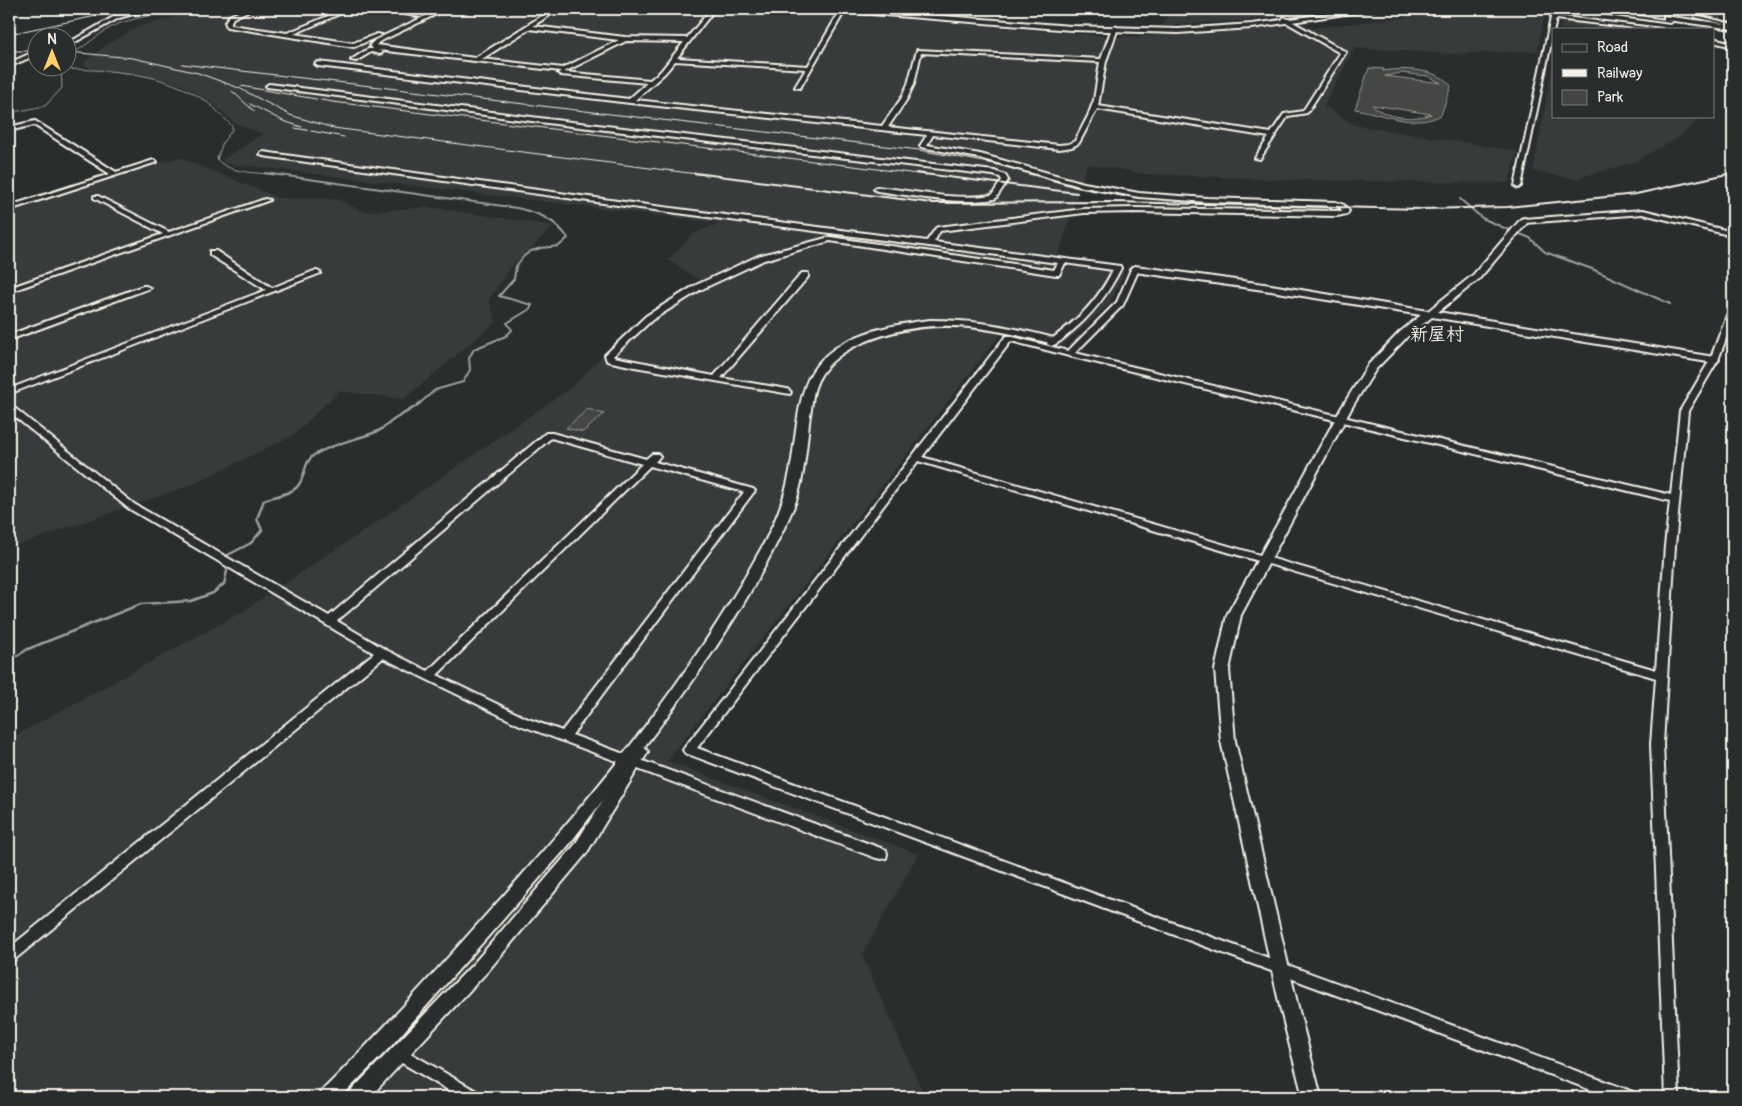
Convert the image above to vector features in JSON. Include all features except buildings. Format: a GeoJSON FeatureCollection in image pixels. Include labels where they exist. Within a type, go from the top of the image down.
{"type":"FeatureCollection","features":[{"type":"Feature","properties":{"kind":"highway"},"geometry":{"type":"LineString","coordinates":[[1668,20],[1733,27]]}},
{"type":"Feature","properties":{"kind":"main road"},"geometry":{"type":"LineString","coordinates":[[834,9],[1115,29],[1205,30],[1375,9]]}},
{"type":"Feature","properties":{"kind":"main road"},"geometry":{"type":"LineString","coordinates":[[856,9],[1115,29]]}},
{"type":"Feature","properties":{"kind":"main road"},"geometry":{"type":"LineString","coordinates":[[1286,20],[1357,9]]}},
{"type":"Feature","properties":{"kind":"main road"},"geometry":{"type":"LineString","coordinates":[[1578,9],[1668,20]]}},
{"type":"Feature","properties":{"kind":"main road"},"geometry":{"type":"LineString","coordinates":[[1592,9],[1668,20]]}},
{"type":"Feature","properties":{"kind":"main road"},"geometry":{"type":"LineString","coordinates":[[1312,1097],[1280,969],[1228,741],[1222,670],[1234,615],[1341,419],[1372,367],[1404,334],[1476,277],[1524,221]]}},
{"type":"Feature","properties":{"kind":"main road"},"geometry":{"type":"LineString","coordinates":[[1135,268],[1714,360]]}},
{"type":"Feature","properties":{"kind":"main road"},"geometry":{"type":"LineString","coordinates":[[329,1097],[385,1040],[561,843],[694,682],[739,613],[775,548],[793,509],[802,476],[815,390],[823,373],[835,359],[850,348],[876,337],[899,330],[930,326],[966,326],[1002,330],[1053,342]]}},
{"type":"Feature","properties":{"kind":"main road"},"geometry":{"type":"LineString","coordinates":[[358,1097],[482,967],[580,850],[628,762]]}},
{"type":"Feature","properties":{"kind":"street"},"geometry":{"type":"LineString","coordinates":[[78,39],[117,17],[148,9]]}},
{"type":"Feature","properties":{"kind":"street"},"geometry":{"type":"LineString","coordinates":[[249,9],[231,17],[228,22],[229,26],[346,44],[360,44],[435,9]]}},
{"type":"Feature","properties":{"kind":"street"},"geometry":{"type":"LineString","coordinates":[[287,35],[349,9]]}},
{"type":"Feature","properties":{"kind":"street"},"geometry":{"type":"LineString","coordinates":[[381,9],[422,15]]}},
{"type":"Feature","properties":{"kind":"street"},"geometry":{"type":"LineString","coordinates":[[444,9],[373,45],[376,48],[564,70],[625,39]]}},
{"type":"Feature","properties":{"kind":"street"},"geometry":{"type":"LineString","coordinates":[[476,60],[556,9]]}},
{"type":"Feature","properties":{"kind":"street"},"geometry":{"type":"LineString","coordinates":[[630,101],[673,59],[713,9]]}},
{"type":"Feature","properties":{"kind":"street"},"geometry":{"type":"LineString","coordinates":[[798,87],[843,9]]}},
{"type":"Feature","properties":{"kind":"street"},"geometry":{"type":"LineString","coordinates":[[1518,186],[1556,13],[1553,9]]}},
{"type":"Feature","properties":{"kind":"street"},"geometry":{"type":"LineString","coordinates":[[1696,9],[1703,13],[1698,18],[1733,27]]}},
{"type":"Feature","properties":{"kind":"street"},"geometry":{"type":"LineString","coordinates":[[1554,17],[1651,28]]}},
{"type":"Feature","properties":{"kind":"street"},"geometry":{"type":"LineString","coordinates":[[1258,158],[1271,135],[1286,115],[1305,112],[1343,52],[1286,20]]}},
{"type":"Feature","properties":{"kind":"street"},"geometry":{"type":"LineString","coordinates":[[527,27],[625,39],[689,40]]}},
{"type":"Feature","properties":{"kind":"street"},"geometry":{"type":"LineString","coordinates":[[318,64],[630,101],[1059,147],[1070,146],[1077,142],[1094,107],[1103,61],[1115,29]]}},
{"type":"Feature","properties":{"kind":"street"},"geometry":{"type":"LineString","coordinates":[[1714,41],[1733,46]]}},
{"type":"Feature","properties":{"kind":"street"},"geometry":{"type":"LineString","coordinates":[[354,60],[370,50],[600,78],[651,82]]}},
{"type":"Feature","properties":{"kind":"street"},"geometry":{"type":"LineString","coordinates":[[884,128],[904,99],[911,84],[919,51],[1103,61]]}},
{"type":"Feature","properties":{"kind":"street"},"geometry":{"type":"LineString","coordinates":[[9,65],[28,56]]}},
{"type":"Feature","properties":{"kind":"street"},"geometry":{"type":"LineString","coordinates":[[673,59],[810,68]]}},
{"type":"Feature","properties":{"kind":"street"},"geometry":{"type":"LineString","coordinates":[[269,86],[563,123],[994,173],[1006,180],[994,197],[985,199],[969,199],[878,188]]}},
{"type":"Feature","properties":{"kind":"street"},"geometry":{"type":"LineString","coordinates":[[1094,107],[1271,135]]}},
{"type":"Feature","properties":{"kind":"street"},"geometry":{"type":"LineString","coordinates":[[9,129],[35,123],[116,174]]}},
{"type":"Feature","properties":{"kind":"street"},"geometry":{"type":"LineString","coordinates":[[929,244],[938,228],[1084,211],[1144,210],[1337,214],[1345,213],[1346,211],[1342,206],[1336,204],[1172,198],[1108,190],[1061,180],[980,156],[923,146],[931,134]]}},
{"type":"Feature","properties":{"kind":"street"},"geometry":{"type":"LineString","coordinates":[[263,154],[1117,268],[1107,292],[1097,305],[1082,320],[1053,342]]}},
{"type":"Feature","properties":{"kind":"street"},"geometry":{"type":"LineString","coordinates":[[9,208],[154,162]]}},
{"type":"Feature","properties":{"kind":"street"},"geometry":{"type":"LineString","coordinates":[[96,196],[168,234]]}},
{"type":"Feature","properties":{"kind":"street"},"geometry":{"type":"LineString","coordinates":[[9,290],[267,200]]}},
{"type":"Feature","properties":{"kind":"street"},"geometry":{"type":"LineString","coordinates":[[1524,221],[1643,212],[1733,234]]}},
{"type":"Feature","properties":{"kind":"street"},"geometry":{"type":"LineString","coordinates":[[787,392],[614,361],[609,356],[649,318],[697,288],[761,258],[830,239],[1056,272],[1063,261]]}},
{"type":"Feature","properties":{"kind":"street"},"geometry":{"type":"LineString","coordinates":[[213,253],[271,290]]}},
{"type":"Feature","properties":{"kind":"street"},"geometry":{"type":"LineString","coordinates":[[1135,268],[1120,302],[1070,354],[1009,338],[689,750],[1628,1097]]}},
{"type":"Feature","properties":{"kind":"street"},"geometry":{"type":"LineString","coordinates":[[9,392],[316,273]]}},
{"type":"Feature","properties":{"kind":"street"},"geometry":{"type":"LineString","coordinates":[[716,379],[805,275]]}},
{"type":"Feature","properties":{"kind":"street"},"geometry":{"type":"LineString","coordinates":[[9,338],[146,288]]}},
{"type":"Feature","properties":{"kind":"street"},"geometry":{"type":"LineString","coordinates":[[1672,1097],[1658,744],[1675,499],[1684,411],[1714,360],[1733,310]]}},
{"type":"Feature","properties":{"kind":"street"},"geometry":{"type":"LineString","coordinates":[[1072,355],[1675,499]]}},
{"type":"Feature","properties":{"kind":"street"},"geometry":{"type":"LineString","coordinates":[[9,408],[131,506],[330,621],[382,654],[524,722],[881,854]]}},
{"type":"Feature","properties":{"kind":"street"},"geometry":{"type":"LineString","coordinates":[[330,621],[549,435],[652,459],[750,491],[564,737]]}},
{"type":"Feature","properties":{"kind":"street"},"geometry":{"type":"LineString","coordinates":[[916,458],[1662,676]]}},
{"type":"Feature","properties":{"kind":"street"},"geometry":{"type":"LineString","coordinates":[[430,676],[652,459]]}},
{"type":"Feature","properties":{"kind":"street"},"geometry":{"type":"LineString","coordinates":[[9,956],[382,654]]}},
{"type":"Feature","properties":{"kind":"street"},"geometry":{"type":"LineString","coordinates":[[400,1054],[473,1097]]}},
{"type":"Feature","properties":{"kind":"shaded area"},"geometry":{"type":"Polygon","coordinates":[[[234,9],[804,9],[1119,37],[1220,33],[1305,24],[1313,28],[1471,11],[1545,14],[1537,51],[1453,54],[1354,48],[1324,106],[1354,125],[1517,151],[1509,183],[1288,180],[1147,174],[1087,164],[1056,262],[1125,273],[1108,306],[1057,350],[1000,335],[667,761],[918,854],[862,955],[925,1097],[9,1097],[9,739],[242,612],[374,524],[573,386],[649,312],[699,280],[668,260],[694,233],[721,223],[225,163],[222,160],[263,134],[235,123],[208,100],[182,85],[164,79],[91,69],[84,65],[86,61],[106,45],[140,26],[175,17],[214,15],[234,9]]]}},
{"type":"Feature","properties":{"kind":"shaded area"},"geometry":{"type":"Polygon","coordinates":[[[1172,9],[1330,9],[1250,20],[1162,26],[1172,9]]]}},
{"type":"Feature","properties":{"kind":"shaded area"},"geometry":{"type":"Polygon","coordinates":[[[1562,20],[1635,28],[1560,28],[1562,20]]]}},
{"type":"Feature","properties":{"kind":"shaded area"},"geometry":{"type":"Polygon","coordinates":[[[1552,68],[1552,118],[1699,118],[1681,136],[1634,162],[1575,179],[1533,171],[1552,68]]]}},
{"type":"Feature","properties":{"kind":"shaded area"},"geometry":{"type":"Polygon","coordinates":[[[179,157],[278,198],[337,199],[364,212],[430,207],[554,226],[509,269],[489,300],[496,322],[404,399],[339,391],[295,434],[191,485],[9,548],[9,210],[179,157]]]}},
{"type":"Feature","properties":{"kind":"green space"},"geometry":{"type":"Polygon","coordinates":[[[1369,68],[1384,69],[1383,71],[1420,71],[1438,76],[1451,86],[1441,115],[1431,119],[1409,121],[1355,109],[1369,68]],[[1401,73],[1385,76],[1441,83],[1428,76],[1401,73]],[[1373,105],[1384,113],[1400,117],[1409,118],[1431,114],[1373,105]]]}},
{"type":"Feature","properties":{"kind":"green space"},"geometry":{"type":"Polygon","coordinates":[[[588,409],[604,414],[583,432],[566,428],[588,409]]]}},
{"type":"Feature","properties":{"kind":"waterway"},"geometry":{"type":"LineString","coordinates":[[78,50],[118,24],[180,9]]}},
{"type":"Feature","properties":{"kind":"waterway"},"geometry":{"type":"LineString","coordinates":[[78,69],[138,75],[174,84],[191,92],[207,102],[232,126],[232,130],[223,142],[217,159],[222,164],[236,170],[275,175]]}},
{"type":"Feature","properties":{"kind":"waterway"},"geometry":{"type":"LineString","coordinates":[[9,113],[45,106],[62,88],[62,78]]}},
{"type":"Feature","properties":{"kind":"waterway"},"geometry":{"type":"LineString","coordinates":[[265,173],[517,208],[552,221],[568,238],[559,246],[541,248],[531,251],[524,256],[516,266],[514,279],[499,296],[532,305],[530,309],[507,323],[512,330],[506,336],[474,349],[469,358],[470,370],[463,382],[435,390],[419,404]]}},
{"type":"Feature","properties":{"kind":"waterway"},"geometry":{"type":"LineString","coordinates":[[1460,199],[1482,218],[1513,232]]}},
{"type":"Feature","properties":{"kind":"waterway"},"geometry":{"type":"LineString","coordinates":[[1520,234],[1530,238],[1545,252],[1592,269],[1670,304]]}},
{"type":"Feature","properties":{"kind":"waterway"},"geometry":{"type":"LineString","coordinates":[[9,661],[28,649],[141,604],[191,601],[213,593],[224,584],[227,571],[226,556],[251,543],[262,530],[257,519],[264,500],[285,494],[296,488],[302,480],[310,458],[314,455],[379,431],[420,403]]}},
{"type":"Feature","properties":{"kind":"tunnel"},"geometry":{"type":"LineString","coordinates":[[1699,19],[1699,28]]}},
{"type":"Feature","properties":{"kind":"railway"},"geometry":{"type":"LineString","coordinates":[[9,34],[130,9]]}},
{"type":"Feature","properties":{"kind":"railway"},"geometry":{"type":"LineString","coordinates":[[9,51],[28,51]]}},
{"type":"Feature","properties":{"kind":"railway"},"geometry":{"type":"LineString","coordinates":[[78,53],[133,58],[198,73],[239,88],[290,115],[333,128],[705,175]]}},
{"type":"Feature","properties":{"kind":"railway"},"geometry":{"type":"LineString","coordinates":[[182,64],[919,150],[995,164],[1033,175]]}},
{"type":"Feature","properties":{"kind":"railway"},"geometry":{"type":"LineString","coordinates":[[241,86],[333,102],[926,175]]}},
{"type":"Feature","properties":{"kind":"railway"},"geometry":{"type":"LineString","coordinates":[[232,91],[254,111]]}},
{"type":"Feature","properties":{"kind":"railway"},"geometry":{"type":"LineString","coordinates":[[250,104],[283,121],[302,127]]}},
{"type":"Feature","properties":{"kind":"railway"},"geometry":{"type":"LineString","coordinates":[[295,128],[344,137]]}},
{"type":"Feature","properties":{"kind":"railway"},"geometry":{"type":"LineString","coordinates":[[695,173],[932,203],[1114,202],[1422,209],[1508,207],[1636,194],[1732,173]]}},
{"type":"Feature","properties":{"kind":"railway"},"geometry":{"type":"LineString","coordinates":[[916,173],[1077,193]]}},
{"type":"Feature","properties":{"kind":"railway"},"geometry":{"type":"LineString","coordinates":[[1028,173],[1077,187],[1124,196]]}},
{"type":"Feature","properties":{"kind":"railway"},"geometry":{"type":"LineString","coordinates":[[1726,175],[1733,173]]}},
{"type":"Feature","properties":{"kind":"district","name":"新屋村"},"geometry":{"type":"Point","coordinates":[1437,334]}}]}
